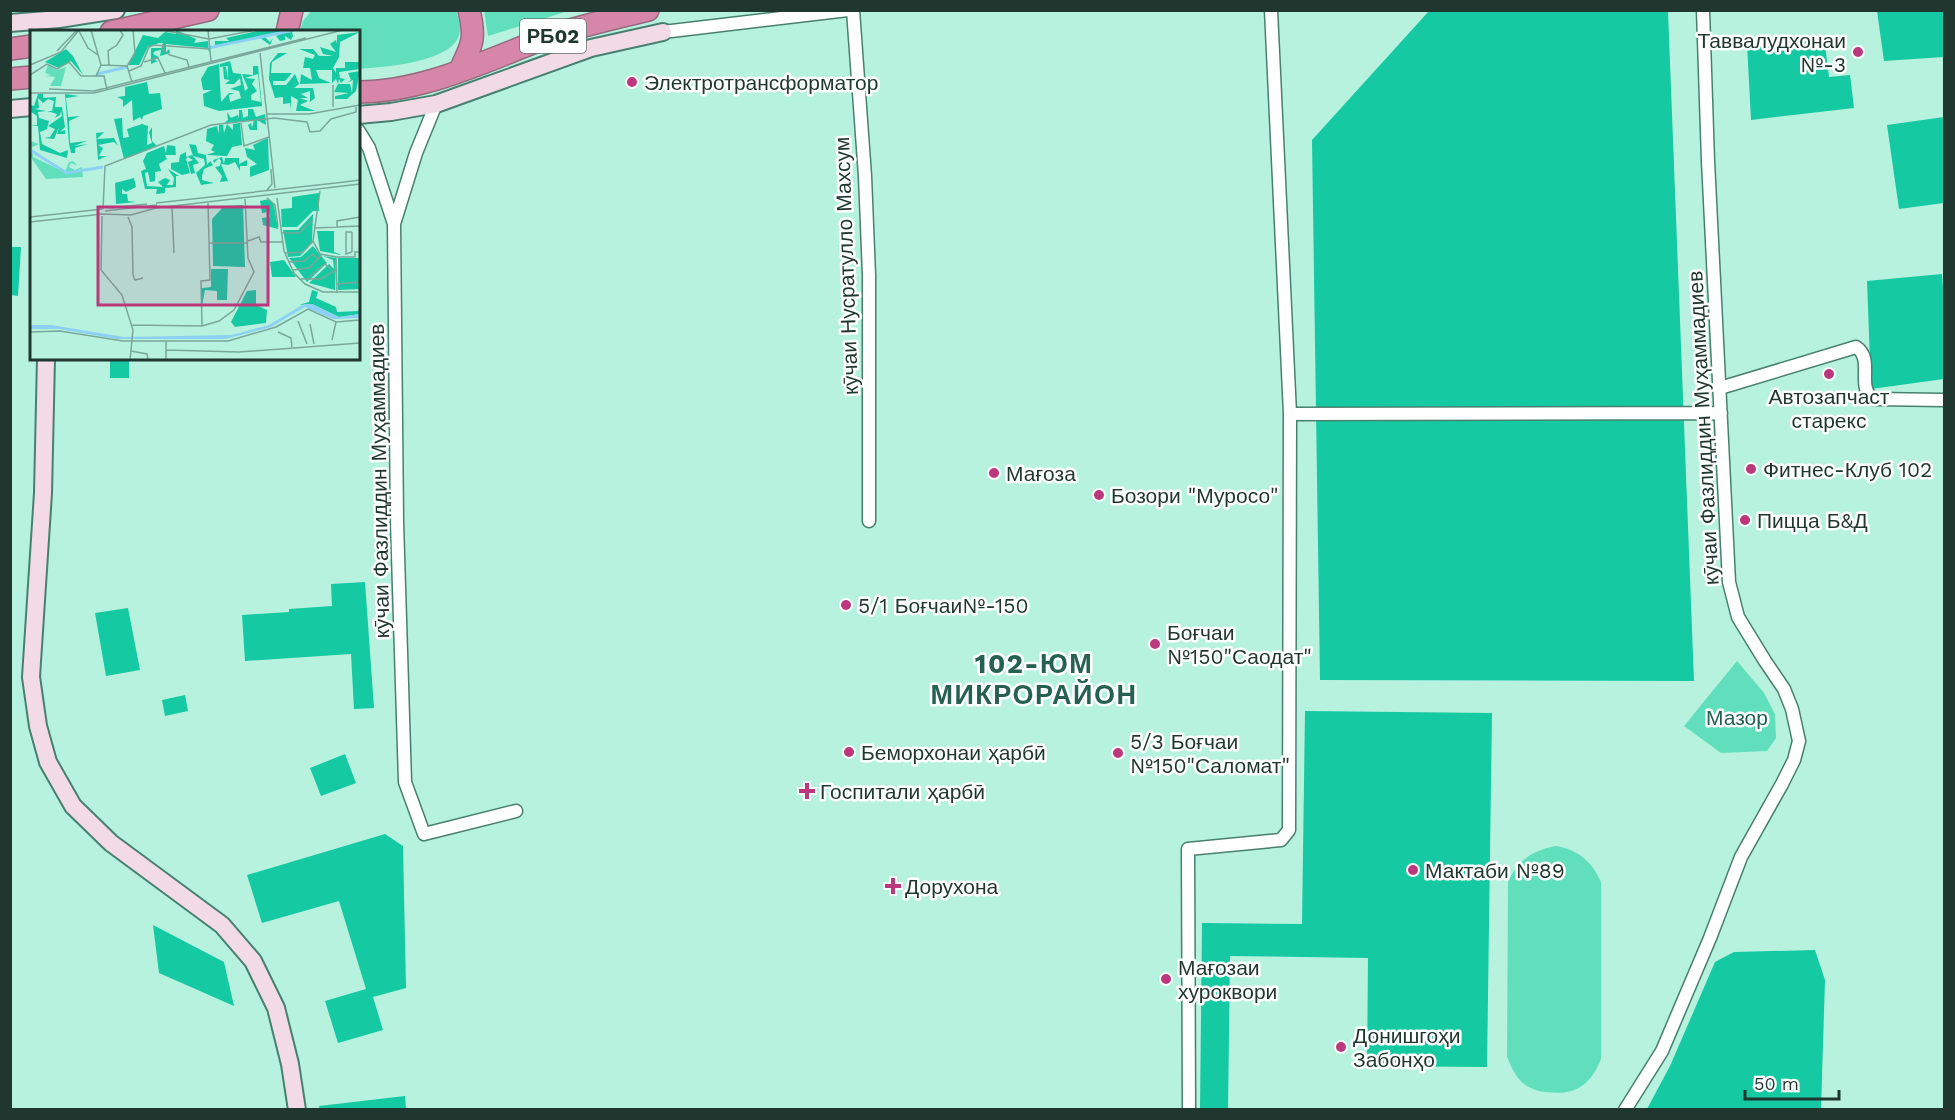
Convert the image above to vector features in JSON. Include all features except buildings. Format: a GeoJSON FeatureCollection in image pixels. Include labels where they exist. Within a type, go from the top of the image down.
{"type":"FeatureCollection","features":[{"type":"Feature","properties":{"kind":"highway"},"geometry":{"type":"LineString","coordinates":[[120,30],[208,10]]}},
{"type":"Feature","properties":{"kind":"highway"},"geometry":{"type":"LineString","coordinates":[[287,30],[292,10]]}},
{"type":"Feature","properties":{"kind":"highway"},"geometry":{"type":"LineString","coordinates":[[460,70],[473,43],[473,26],[469,10]]}},
{"type":"Feature","properties":{"kind":"highway","name":"РБ02"},"geometry":{"type":"LineString","coordinates":[[360,92],[378,92],[431,81],[555,35],[648,10]]}},
{"type":"Feature","properties":{"kind":"highway"},"geometry":{"type":"LineString","coordinates":[[10,49],[30,46]]}},
{"type":"Feature","properties":{"kind":"highway"},"geometry":{"type":"LineString","coordinates":[[10,79],[30,76]]}},
{"type":"Feature","properties":{"kind":"street"},"geometry":{"type":"LineString","coordinates":[[10,23],[59,15],[116,10]]}},
{"type":"Feature","properties":{"kind":"street"},"geometry":{"type":"LineString","coordinates":[[360,115],[436,104],[591,48],[663,32],[848,10]]}},
{"type":"Feature","properties":{"kind":"street","name":"кӯчаи Нусратулло Махсум"},"geometry":{"type":"LineString","coordinates":[[853,10],[865,176],[869,275],[869,521]]}},
{"type":"Feature","properties":{"kind":"street"},"geometry":{"type":"LineString","coordinates":[[1190,1110],[1188,849],[1281,840],[1289,830],[1290,414],[1271,10]]}},
{"type":"Feature","properties":{"kind":"street","name":"кӯчаи Фазлиддин Муҳаммадиев"},"geometry":{"type":"LineString","coordinates":[[1625,1110],[1662,1051],[1710,938],[1741,857],[1794,760],[1799,741],[1792,709],[1784,689],[1738,617],[1729,582],[1708,161],[1703,10]]}},
{"type":"Feature","properties":{"kind":"street"},"geometry":{"type":"LineString","coordinates":[[394,224],[416,153],[436,104]]}},
{"type":"Feature","properties":{"kind":"street"},"geometry":{"type":"LineString","coordinates":[[10,110],[30,107]]}},
{"type":"Feature","properties":{"kind":"street","name":"кӯчаи Фазлиддин Муҳаммадиев"},"geometry":{"type":"LineString","coordinates":[[360,133],[369,148],[394,224],[397,522],[405,782],[424,834],[516,811]]}},
{"type":"Feature","properties":{"kind":"street"},"geometry":{"type":"LineString","coordinates":[[1720,388],[1856,347],[1865,357],[1866,391],[1874,399],[1944,400]]}},
{"type":"Feature","properties":{"kind":"street"},"geometry":{"type":"LineString","coordinates":[[46,360],[43,493],[31,677],[38,726],[48,762],[73,806],[111,843],[222,925],[253,961],[276,1008],[290,1064],[297,1110]]}},
{"type":"Feature","properties":{"kind":"street"},"geometry":{"type":"LineString","coordinates":[[1290,414],[1721,413]]}},
{"type":"Feature","properties":{"kind":"green space"},"geometry":{"type":"Polygon","coordinates":[[[312,10],[456,11],[460,31],[458,38],[451,46],[428,58],[398,65],[360,69],[360,30],[300,30],[303,21],[312,10]]]}},
{"type":"Feature","properties":{"kind":"green space"},"geometry":{"type":"Polygon","coordinates":[[[484,10],[568,11],[488,36],[484,10]]]}},
{"type":"Feature","properties":{"kind":"green space"},"geometry":{"type":"Polygon","coordinates":[[[1429,11],[1668,11],[1694,681],[1320,680],[1312,140],[1429,11]]]}},
{"type":"Feature","properties":{"kind":"green space"},"geometry":{"type":"Polygon","coordinates":[[[1877,11],[1944,11],[1944,57],[1884,61],[1877,11]]]}},
{"type":"Feature","properties":{"kind":"green space"},"geometry":{"type":"Polygon","coordinates":[[[1824,37],[1829,77],[1850,75],[1854,108],[1751,120],[1747,44],[1824,37]]]}},
{"type":"Feature","properties":{"kind":"green space"},"geometry":{"type":"Polygon","coordinates":[[[1944,117],[1944,203],[1899,209],[1887,125],[1944,117]]]}},
{"type":"Feature","properties":{"kind":"green space"},"geometry":{"type":"Polygon","coordinates":[[[10,247],[21,247],[18,296],[11,295],[10,247]]]}},
{"type":"Feature","properties":{"kind":"green space"},"geometry":{"type":"Polygon","coordinates":[[[1942,274],[1944,379],[1871,389],[1867,281],[1942,274]]]}},
{"type":"Feature","properties":{"kind":"green space"},"geometry":{"type":"Polygon","coordinates":[[[110,360],[129,360],[129,378],[110,378],[110,360]]]}},
{"type":"Feature","properties":{"kind":"green space"},"geometry":{"type":"Polygon","coordinates":[[[365,582],[374,708],[354,709],[351,654],[245,661],[242,615],[332,606],[331,584],[365,582]]]}},
{"type":"Feature","properties":{"kind":"green space"},"geometry":{"type":"Polygon","coordinates":[[[128,608],[140,670],[106,676],[95,613],[128,608]]]}},
{"type":"Feature","properties":{"kind":"green space","name":"Мазор"},"geometry":{"type":"Polygon","coordinates":[[[1737,661],[1764,693],[1775,714],[1776,738],[1767,751],[1721,753],[1684,726],[1737,661]]]}},
{"type":"Feature","properties":{"kind":"green space"},"geometry":{"type":"Polygon","coordinates":[[[185,695],[188,711],[165,716],[162,700],[185,695]]]}},
{"type":"Feature","properties":{"kind":"green space"},"geometry":{"type":"Polygon","coordinates":[[[1305,711],[1492,713],[1487,1067],[1367,1066],[1368,958],[1230,956],[1228,1109],[1200,1109],[1202,923],[1302,924],[1305,711]]]}},
{"type":"Feature","properties":{"kind":"green space"},"geometry":{"type":"Polygon","coordinates":[[[345,754],[356,783],[321,796],[310,768],[345,754]]]}},
{"type":"Feature","properties":{"kind":"green space"},"geometry":{"type":"Polygon","coordinates":[[[385,834],[403,846],[406,988],[373,997],[383,1030],[338,1043],[325,1001],[366,989],[339,901],[262,923],[247,875],[385,834]]]}},
{"type":"Feature","properties":{"kind":"green space"},"geometry":{"type":"Polygon","coordinates":[[[1556,846],[1571,850],[1589,862],[1601,882],[1601,1059],[1592,1076],[1581,1087],[1557,1093],[1538,1091],[1525,1084],[1515,1074],[1507,1057],[1508,882],[1516,868],[1527,857],[1540,850],[1556,846]]]}},
{"type":"Feature","properties":{"kind":"green space"},"geometry":{"type":"Polygon","coordinates":[[[153,925],[224,962],[234,1006],[159,973],[153,925]]]}},
{"type":"Feature","properties":{"kind":"green space"},"geometry":{"type":"Polygon","coordinates":[[[1815,950],[1825,980],[1821,1109],[1647,1109],[1670,1066],[1715,962],[1734,952],[1815,950]]]}},
{"type":"Feature","properties":{"kind":"green space"},"geometry":{"type":"Polygon","coordinates":[[[405,1096],[406,1109],[320,1110],[319,1106],[405,1096]]]}},
{"type":"Feature","properties":{"kind":"place","name":"Таввалудхонаи №-3"},"geometry":{"type":"Point","coordinates":[1858,52]}},
{"type":"Feature","properties":{"kind":"place","name":"Электротрансформатор"},"geometry":{"type":"Point","coordinates":[632,82]}},
{"type":"Feature","properties":{"kind":"place","name":"Автозапчаст старекс"},"geometry":{"type":"Point","coordinates":[1829,374]}},
{"type":"Feature","properties":{"kind":"place","name":"Фитнес-Клуб 102"},"geometry":{"type":"Point","coordinates":[1751,469]}},
{"type":"Feature","properties":{"kind":"place","name":"Мағоза"},"geometry":{"type":"Point","coordinates":[994,473]}},
{"type":"Feature","properties":{"kind":"place","name":"Бозори \"Муросо\""},"geometry":{"type":"Point","coordinates":[1099,495]}},
{"type":"Feature","properties":{"kind":"place","name":"Пицца Б&Д"},"geometry":{"type":"Point","coordinates":[1745,520]}},
{"type":"Feature","properties":{"kind":"place","name":"5/1 Боғчаи№-150"},"geometry":{"type":"Point","coordinates":[846,605]}},
{"type":"Feature","properties":{"kind":"place","name":"Боғчаи №150\"Саодат\""},"geometry":{"type":"Point","coordinates":[1155,644]}},
{"type":"Feature","properties":{"kind":"place","name":"Беморхонаи ҳарбӣ"},"geometry":{"type":"Point","coordinates":[849,752]}},
{"type":"Feature","properties":{"kind":"place","name":"5/3 Боғчаи №150\"Саломат\""},"geometry":{"type":"Point","coordinates":[1118,753]}},
{"type":"Feature","properties":{"kind":"place","name":"Госпитали ҳарбӣ"},"geometry":{"type":"Point","coordinates":[807,791]}},
{"type":"Feature","properties":{"kind":"place","name":"Мактаби №89"},"geometry":{"type":"Point","coordinates":[1413,870]}},
{"type":"Feature","properties":{"kind":"place","name":"Дорухона"},"geometry":{"type":"Point","coordinates":[893,886]}},
{"type":"Feature","properties":{"kind":"place","name":"Мағозаи хуроквори"},"geometry":{"type":"Point","coordinates":[1166,979]}},
{"type":"Feature","properties":{"kind":"place","name":"Донишгоҳи Забонҳо"},"geometry":{"type":"Point","coordinates":[1341,1047]}},
{"type":"Feature","properties":{"kind":"district","name":"102-ЮМ МИКРОРАЙОН"},"geometry":{"type":"Point","coordinates":[1034,680]}}]}
